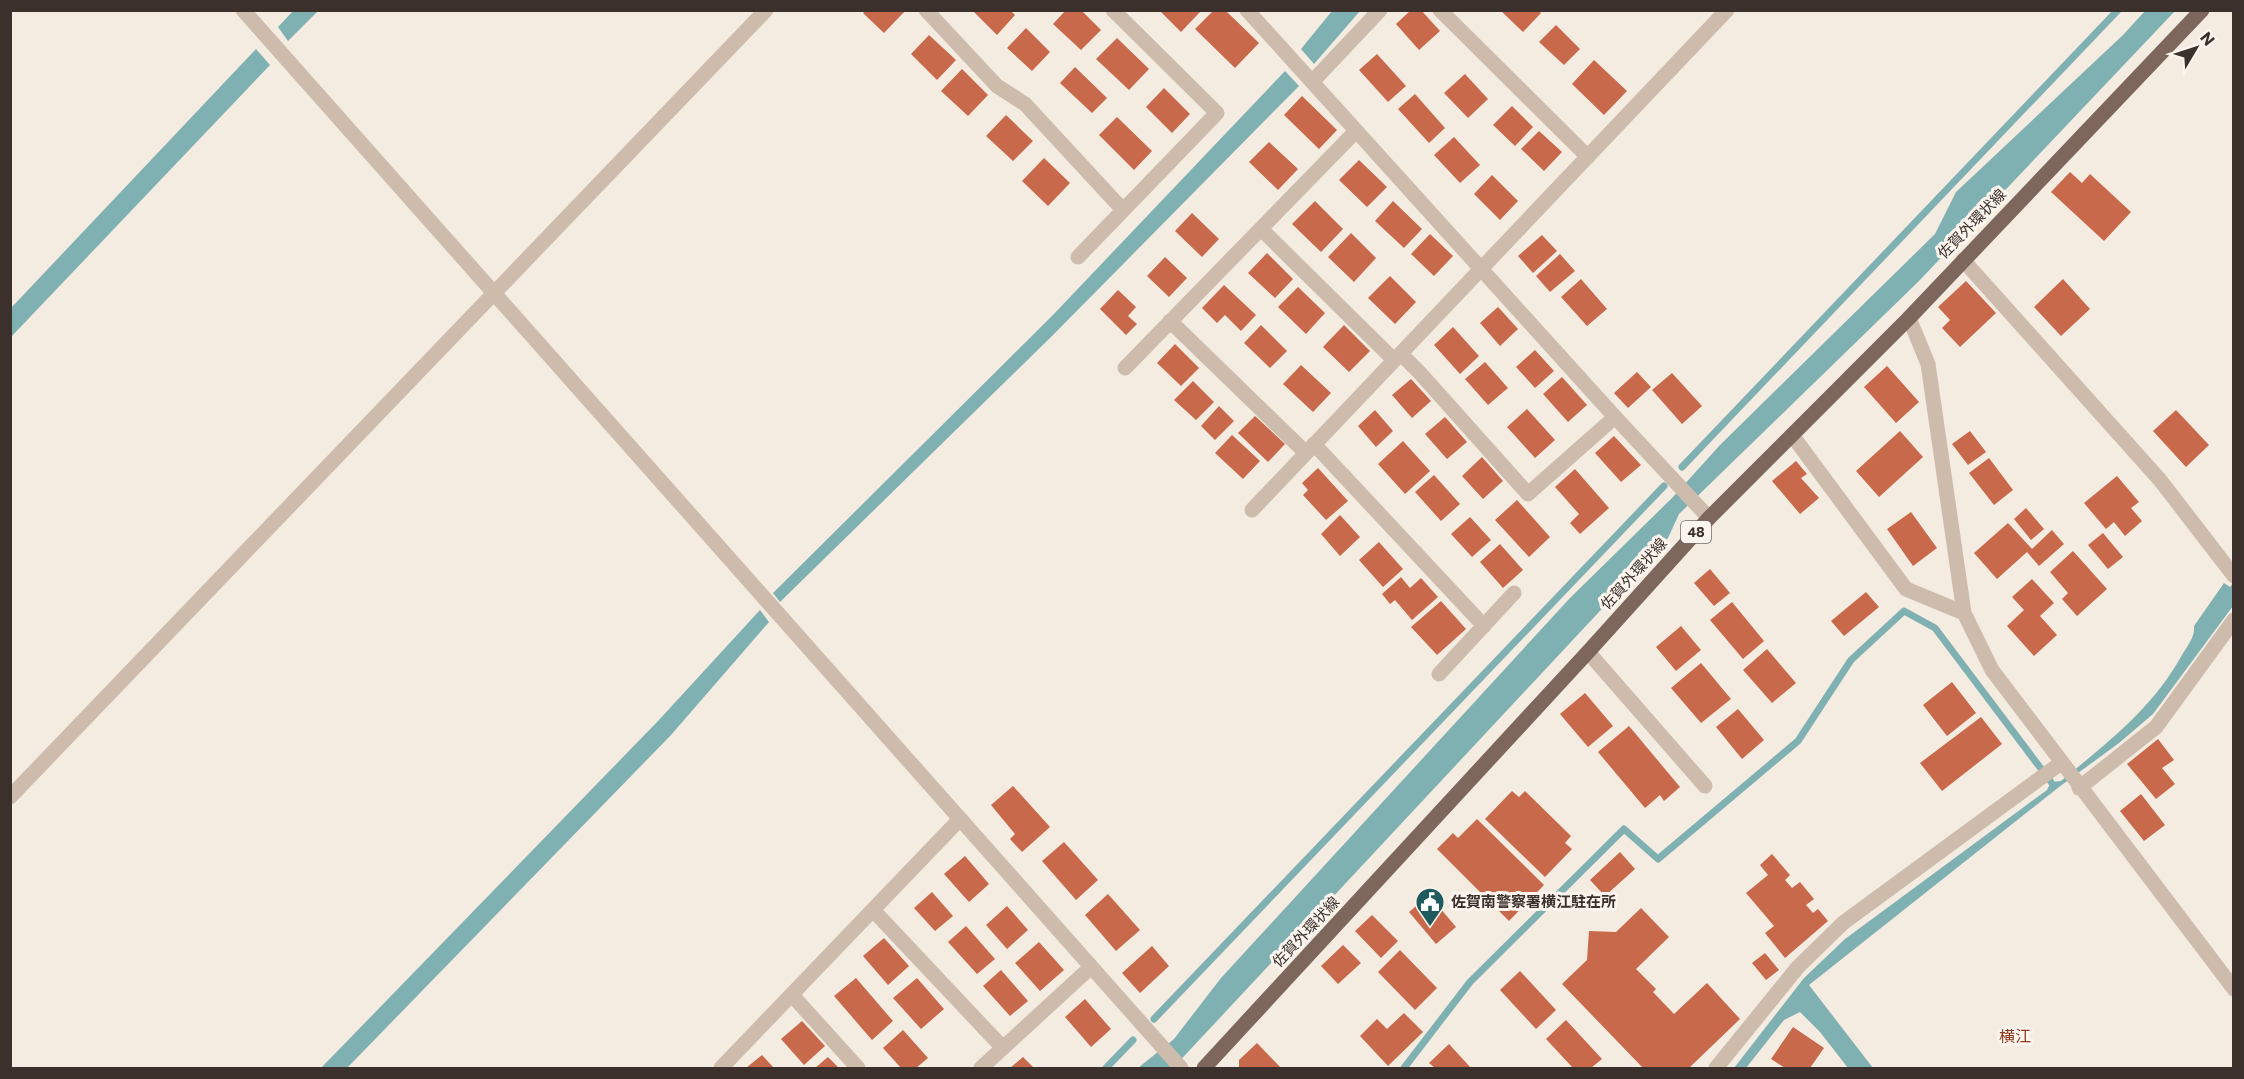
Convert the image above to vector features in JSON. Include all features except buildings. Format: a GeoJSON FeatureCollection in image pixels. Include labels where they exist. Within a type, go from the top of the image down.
{"type":"FeatureCollection","features":[{"type":"Feature","properties":{"kind":"main road","name":"佐賀外環状線"},"geometry":{"type":"LineString","coordinates":[[1204,1068],[1709,518],[1909,318],[2202,10]]}},
{"type":"Feature","properties":{"kind":"street"},"geometry":{"type":"LineString","coordinates":[[243,10],[1181,1068]]}},
{"type":"Feature","properties":{"kind":"street"},"geometry":{"type":"LineString","coordinates":[[10,797],[766,10]]}},
{"type":"Feature","properties":{"kind":"street"},"geometry":{"type":"LineString","coordinates":[[1247,10],[1614,417],[1709,518]]}},
{"type":"Feature","properties":{"kind":"street"},"geometry":{"type":"LineString","coordinates":[[1312,82],[1380,10]]}},
{"type":"Feature","properties":{"kind":"street"},"geometry":{"type":"LineString","coordinates":[[1440,10],[1588,157]]}},
{"type":"Feature","properties":{"kind":"street"},"geometry":{"type":"LineString","coordinates":[[1252,510],[1727,10]]}},
{"type":"Feature","properties":{"kind":"street"},"geometry":{"type":"LineString","coordinates":[[932,12],[997,86],[1025,104],[1124,210]]}},
{"type":"Feature","properties":{"kind":"street"},"geometry":{"type":"LineString","coordinates":[[1078,257],[1217,113],[1120,13]]}},
{"type":"Feature","properties":{"kind":"street"},"geometry":{"type":"LineString","coordinates":[[1125,368],[1356,131]]}},
{"type":"Feature","properties":{"kind":"street"},"geometry":{"type":"LineString","coordinates":[[1261,229],[1398,357],[1420,373],[1528,494],[1614,417]]}},
{"type":"Feature","properties":{"kind":"street"},"geometry":{"type":"LineString","coordinates":[[1963,260],[2160,480],[2234,576]]}},
{"type":"Feature","properties":{"kind":"street"},"geometry":{"type":"LineString","coordinates":[[1909,318],[1928,364],[1964,613],[1992,670],[2050,771],[2079,788],[2234,989]]}},
{"type":"Feature","properties":{"kind":"street"},"geometry":{"type":"LineString","coordinates":[[1170,321],[1310,449],[1484,626]]}},
{"type":"Feature","properties":{"kind":"street"},"geometry":{"type":"LineString","coordinates":[[1792,435],[1906,589],[1964,613]]}},
{"type":"Feature","properties":{"kind":"street"},"geometry":{"type":"LineString","coordinates":[[1439,674],[1514,593]]}},
{"type":"Feature","properties":{"kind":"street"},"geometry":{"type":"LineString","coordinates":[[2079,788],[2156,727],[2234,620]]}},
{"type":"Feature","properties":{"kind":"street"},"geometry":{"type":"LineString","coordinates":[[1588,652],[1705,786]]}},
{"type":"Feature","properties":{"kind":"street"},"geometry":{"type":"LineString","coordinates":[[1716,1068],[1797,967],[1843,923],[2050,771]]}},
{"type":"Feature","properties":{"kind":"street"},"geometry":{"type":"LineString","coordinates":[[721,1068],[960,819]]}},
{"type":"Feature","properties":{"kind":"street"},"geometry":{"type":"LineString","coordinates":[[873,910],[1003,1048]]}},
{"type":"Feature","properties":{"kind":"street"},"geometry":{"type":"LineString","coordinates":[[981,1068],[1090,968]]}},
{"type":"Feature","properties":{"kind":"street"},"geometry":{"type":"LineString","coordinates":[[792,995],[858,1068]]}},
{"type":"Feature","properties":{"kind":"water"},"geometry":{"type":"Polygon","coordinates":[[[294,10],[318,11],[288,41],[278,27],[294,10]]]}},
{"type":"Feature","properties":{"kind":"water"},"geometry":{"type":"Polygon","coordinates":[[[1332,11],[1360,11],[1314,64],[1301,49],[1332,11]]]}},
{"type":"Feature","properties":{"kind":"water"},"geometry":{"type":"Polygon","coordinates":[[[2145,11],[2175,11],[1919,281],[1679,514],[1668,538],[1173,1068],[1138,1068],[1174,1039],[1221,978],[1570,598],[1673,497],[1720,445],[1935,234],[1956,192],[2123,35],[2145,11]]]}},
{"type":"Feature","properties":{"kind":"water"},"geometry":{"type":"Polygon","coordinates":[[[256,49],[270,65],[11,337],[11,308],[256,49]]]}},
{"type":"Feature","properties":{"kind":"water"},"geometry":{"type":"Polygon","coordinates":[[[1285,71],[1299,86],[1052,336],[780,602],[773,593],[1052,316],[1285,71]]]}},
{"type":"Feature","properties":{"kind":"water"},"geometry":{"type":"Polygon","coordinates":[[[2224,583],[2230,587],[2233,583],[2233,606],[2153,714],[1809,985],[1873,1068],[1848,1068],[1820,1032],[1800,1012],[1784,1020],[1746,1068],[1734,1068],[1804,978],[1845,939],[2047,790],[2051,782],[2061,781],[2128,724],[2170,674],[2191,641],[2194,626],[2224,583]]]}},
{"type":"Feature","properties":{"kind":"water"},"geometry":{"type":"Polygon","coordinates":[[[760,610],[769,622],[671,735],[347,1068],[321,1068],[658,721],[760,610]]]}},
{"type":"Feature","properties":{"kind":"waterway"},"geometry":{"type":"LineString","coordinates":[[1682,467],[2118,10]]}},
{"type":"Feature","properties":{"kind":"waterway"},"geometry":{"type":"LineString","coordinates":[[1154,1019],[1664,486]]}},
{"type":"Feature","properties":{"kind":"waterway"},"geometry":{"type":"LineString","coordinates":[[1404,1068],[1470,982],[1624,829],[1658,859],[1798,741],[1851,660],[1904,611],[1935,628],[2051,782]]}},
{"type":"Feature","properties":{"kind":"waterway"},"geometry":{"type":"LineString","coordinates":[[1106,1068],[1133,1040]]}},
{"type":"Feature","properties":{"kind":"place","name":"佐賀南警察署横江駐在所"},"geometry":{"type":"Point","coordinates":[1430,928]}},
{"type":"Feature","properties":{"kind":"district","name":"横江"},"geometry":{"type":"Point","coordinates":[2015,1036]}}]}
